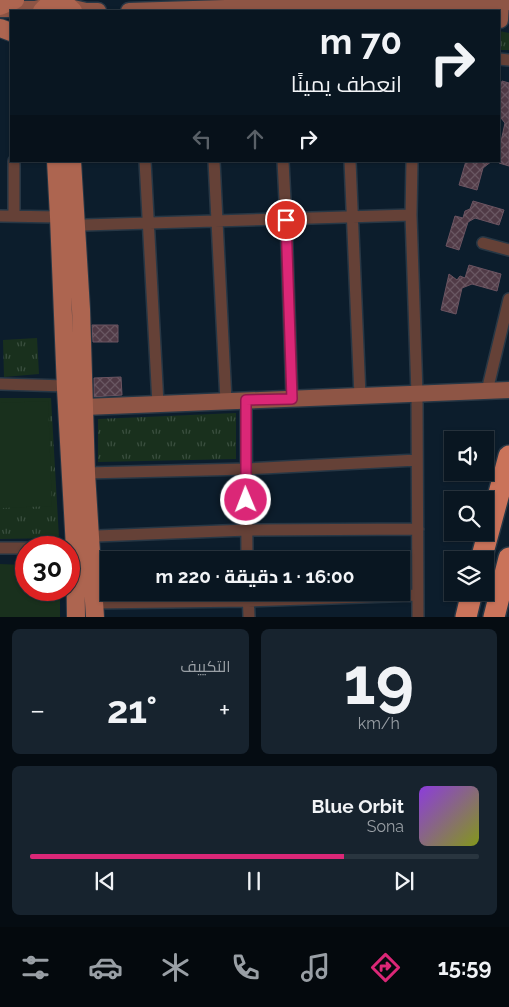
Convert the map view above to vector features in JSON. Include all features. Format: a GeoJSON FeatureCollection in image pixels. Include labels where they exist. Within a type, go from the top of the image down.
{"type":"FeatureCollection","features":[{"type":"Feature","properties":{"kind":"highway"},"geometry":{"type":"LineString","coordinates":[[483,551],[509,456]]}},
{"type":"Feature","properties":{"kind":"highway"},"geometry":{"type":"LineString","coordinates":[[494,617],[509,558]]}},
{"type":"Feature","properties":{"kind":"highway"},"geometry":{"type":"LineString","coordinates":[[466,617],[470,601]]}},
{"type":"Feature","properties":{"kind":"main road"},"geometry":{"type":"LineString","coordinates":[[0,8],[15,0]]}},
{"type":"Feature","properties":{"kind":"main road"},"geometry":{"type":"LineString","coordinates":[[145,10],[240,4],[418,1],[505,2],[503,21]]}},
{"type":"Feature","properties":{"kind":"main road"},"geometry":{"type":"LineString","coordinates":[[0,8],[35,9],[59,3],[86,10]]}},
{"type":"Feature","properties":{"kind":"main road"},"geometry":{"type":"LineString","coordinates":[[56,162],[65,181],[76,228],[86,473],[94,610]]}},
{"type":"Feature","properties":{"kind":"main road"},"geometry":{"type":"LineString","coordinates":[[72,162],[65,181],[59,217],[72,536]]}},
{"type":"Feature","properties":{"kind":"main road"},"geometry":{"type":"LineString","coordinates":[[84,407],[509,390]]}},
{"type":"Feature","properties":{"kind":"main road"},"geometry":{"type":"LineString","coordinates":[[75,601],[76,617]]}},
{"type":"Feature","properties":{"kind":"street"},"geometry":{"type":"LineString","coordinates":[[14,162],[14,216]]}},
{"type":"Feature","properties":{"kind":"street"},"geometry":{"type":"LineString","coordinates":[[145,162],[158,404]]}},
{"type":"Feature","properties":{"kind":"street"},"geometry":{"type":"LineString","coordinates":[[214,162],[226,401]]}},
{"type":"Feature","properties":{"kind":"street"},"geometry":{"type":"LineString","coordinates":[[283,162],[292,399]]}},
{"type":"Feature","properties":{"kind":"street"},"geometry":{"type":"LineString","coordinates":[[350,162],[360,396]]}},
{"type":"Feature","properties":{"kind":"street"},"geometry":{"type":"LineString","coordinates":[[412,162],[417,394],[418,617]]}},
{"type":"Feature","properties":{"kind":"street"},"geometry":{"type":"LineString","coordinates":[[76,228],[84,225],[412,215]]}},
{"type":"Feature","properties":{"kind":"street"},"geometry":{"type":"LineString","coordinates":[[0,216],[59,217]]}},
{"type":"Feature","properties":{"kind":"street"},"geometry":{"type":"LineString","coordinates":[[483,243],[509,250]]}},
{"type":"Feature","properties":{"kind":"street"},"geometry":{"type":"LineString","coordinates":[[487,391],[509,299]]}},
{"type":"Feature","properties":{"kind":"street"},"geometry":{"type":"LineString","coordinates":[[0,384],[66,386]]}},
{"type":"Feature","properties":{"kind":"street"},"geometry":{"type":"LineString","coordinates":[[246,400],[247,551]]}},
{"type":"Feature","properties":{"kind":"street"},"geometry":{"type":"LineString","coordinates":[[86,473],[246,470],[417,460]]}},
{"type":"Feature","properties":{"kind":"street"},"geometry":{"type":"LineString","coordinates":[[90,537],[247,530],[418,529]]}},
{"type":"Feature","properties":{"kind":"street"},"geometry":{"type":"LineString","coordinates":[[0,548],[15,548]]}},
{"type":"Feature","properties":{"kind":"street"},"geometry":{"type":"LineString","coordinates":[[410,595],[418,595]]}},
{"type":"Feature","properties":{"kind":"street"},"geometry":{"type":"LineString","coordinates":[[94,610],[201,601]]}},
{"type":"Feature","properties":{"kind":"street"},"geometry":{"type":"LineString","coordinates":[[248,601],[249,617]]}},
{"type":"Feature","properties":{"kind":"green space"},"geometry":{"type":"Polygon","coordinates":[[[500,31],[509,33],[509,50],[500,50],[500,31]]]}},
{"type":"Feature","properties":{"kind":"green space"},"geometry":{"type":"Polygon","coordinates":[[[37,338],[39,374],[4,377],[3,340],[37,338]]]}},
{"type":"Feature","properties":{"kind":"green space"},"geometry":{"type":"Polygon","coordinates":[[[0,398],[51,398],[59,536],[15,536],[15,539],[0,539],[0,398]]]}},
{"type":"Feature","properties":{"kind":"green space"},"geometry":{"type":"Polygon","coordinates":[[[48,401],[52,506],[1,508],[1,403],[48,401]]]}},
{"type":"Feature","properties":{"kind":"green space"},"geometry":{"type":"Polygon","coordinates":[[[236,413],[236,459],[98,462],[98,419],[236,413]]]}},
{"type":"Feature","properties":{"kind":"green space"},"geometry":{"type":"Polygon","coordinates":[[[0,564],[15,565],[15,601],[60,601],[60,617],[0,617],[0,564]]]}},
{"type":"Feature","properties":{"kind":"building"},"geometry":{"type":"Polygon","coordinates":[[[502,81],[509,83],[509,166],[499,163],[500,146],[505,123],[500,113],[502,81]]]}},
{"type":"Feature","properties":{"kind":"building"},"geometry":{"type":"Polygon","coordinates":[[[466,162],[491,162],[483,168],[477,190],[459,185],[466,162]]]}},
{"type":"Feature","properties":{"kind":"building"},"geometry":{"type":"Polygon","coordinates":[[[473,201],[504,210],[499,225],[475,218],[468,222],[459,250],[446,246],[455,216],[463,218],[465,211],[470,209],[473,201]]]}},
{"type":"Feature","properties":{"kind":"building"},"geometry":{"type":"Polygon","coordinates":[[[469,265],[501,274],[497,291],[472,284],[462,288],[456,314],[441,310],[449,274],[457,280],[460,276],[465,278],[469,265]]]}},
{"type":"Feature","properties":{"kind":"building"},"geometry":{"type":"Polygon","coordinates":[[[92,325],[118,325],[118,342],[93,342],[92,325]]]}},
{"type":"Feature","properties":{"kind":"building"},"geometry":{"type":"Polygon","coordinates":[[[121,377],[122,395],[94,397],[94,378],[121,377]]]}},
{"type":"Feature","properties":{"kind":"route"},"geometry":{"type":"LineString","coordinates":[[246,500],[246,400],[292,399],[286,220]]}}]}
